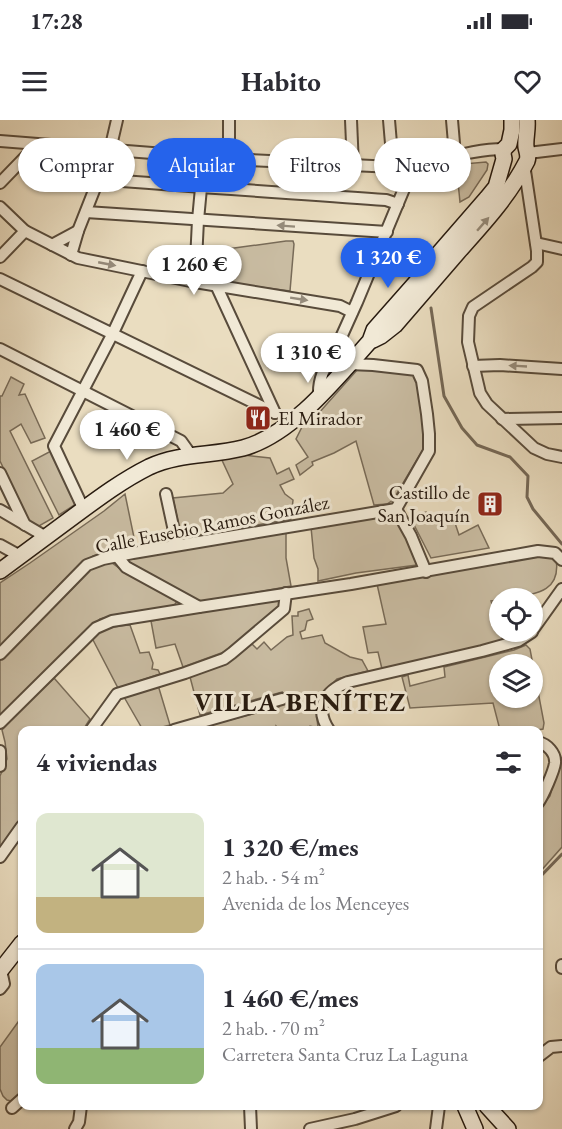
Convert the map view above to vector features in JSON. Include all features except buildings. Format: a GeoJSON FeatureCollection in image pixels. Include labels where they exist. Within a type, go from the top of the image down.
{"type":"FeatureCollection","features":[{"type":"Feature","properties":{"kind":"main road"},"geometry":{"type":"LineString","coordinates":[[367,345],[374,330],[496,187],[512,130],[512,120]]}},
{"type":"Feature","properties":{"kind":"main road"},"geometry":{"type":"LineString","coordinates":[[0,571],[120,483],[147,468],[191,455],[244,447],[274,434],[290,422],[319,396],[367,345],[399,320],[494,212],[512,187],[526,155],[527,120]]}},
{"type":"Feature","properties":{"kind":"main road"},"geometry":{"type":"LineString","coordinates":[[506,151],[514,142],[521,143],[526,155]]}},
{"type":"Feature","properties":{"kind":"main road"},"geometry":{"type":"LineString","coordinates":[[506,151],[508,164],[513,167],[519,167],[526,155]]}},
{"type":"Feature","properties":{"kind":"main road"},"geometry":{"type":"LineString","coordinates":[[1,970],[18,948]]}},
{"type":"Feature","properties":{"kind":"main road"},"geometry":{"type":"LineString","coordinates":[[468,1110],[475,1129]]}},
{"type":"Feature","properties":{"kind":"main road"},"geometry":{"type":"LineString","coordinates":[[491,1110],[508,1129]]}},
{"type":"Feature","properties":{"kind":"street"},"geometry":{"type":"LineString","coordinates":[[113,138],[117,120]]}},
{"type":"Feature","properties":{"kind":"street"},"geometry":{"type":"LineString","coordinates":[[229,120],[229,138]]}},
{"type":"Feature","properties":{"kind":"street"},"geometry":{"type":"LineString","coordinates":[[351,120],[352,138]]}},
{"type":"Feature","properties":{"kind":"street"},"geometry":{"type":"LineString","coordinates":[[389,120],[391,138]]}},
{"type":"Feature","properties":{"kind":"street"},"geometry":{"type":"LineString","coordinates":[[452,120],[454,138]]}},
{"type":"Feature","properties":{"kind":"street"},"geometry":{"type":"LineString","coordinates":[[0,141],[18,143]]}},
{"type":"Feature","properties":{"kind":"street"},"geometry":{"type":"LineString","coordinates":[[471,152],[490,149],[506,151]]}},
{"type":"Feature","properties":{"kind":"street"},"geometry":{"type":"LineString","coordinates":[[562,149],[526,155],[537,262],[473,307],[469,316],[468,342],[480,393],[487,404],[534,448],[562,457]]}},
{"type":"Feature","properties":{"kind":"street"},"geometry":{"type":"LineString","coordinates":[[0,183],[18,164]]}},
{"type":"Feature","properties":{"kind":"street"},"geometry":{"type":"LineString","coordinates":[[256,190],[386,200],[398,204]]}},
{"type":"Feature","properties":{"kind":"street"},"geometry":{"type":"LineString","coordinates":[[71,255],[93,192]]}},
{"type":"Feature","properties":{"kind":"street"},"geometry":{"type":"LineString","coordinates":[[195,282],[201,192]]}},
{"type":"Feature","properties":{"kind":"street"},"geometry":{"type":"LineString","coordinates":[[319,396],[318,386],[329,359],[334,353],[403,192]]}},
{"type":"Feature","properties":{"kind":"street"},"geometry":{"type":"LineString","coordinates":[[506,195],[529,196]]}},
{"type":"Feature","properties":{"kind":"street"},"geometry":{"type":"LineString","coordinates":[[0,207],[25,231],[78,258],[195,282],[340,306],[352,312]]}},
{"type":"Feature","properties":{"kind":"street"},"geometry":{"type":"LineString","coordinates":[[86,212],[387,232]]}},
{"type":"Feature","properties":{"kind":"street"},"geometry":{"type":"LineString","coordinates":[[0,257],[25,231]]}},
{"type":"Feature","properties":{"kind":"street"},"geometry":{"type":"LineString","coordinates":[[52,245],[78,231]]}},
{"type":"Feature","properties":{"kind":"street"},"geometry":{"type":"LineString","coordinates":[[536,243],[562,249]]}},
{"type":"Feature","properties":{"kind":"street"},"geometry":{"type":"LineString","coordinates":[[84,510],[54,446],[142,272]]}},
{"type":"Feature","properties":{"kind":"street"},"geometry":{"type":"LineString","coordinates":[[0,279],[290,422]]}},
{"type":"Feature","properties":{"kind":"street"},"geometry":{"type":"LineString","coordinates":[[216,285],[275,413]]}},
{"type":"Feature","properties":{"kind":"street"},"geometry":{"type":"LineString","coordinates":[[367,345],[369,361],[373,365]]}},
{"type":"Feature","properties":{"kind":"street"},"geometry":{"type":"LineString","coordinates":[[0,349],[181,441],[191,455]]}},
{"type":"Feature","properties":{"kind":"street"},"geometry":{"type":"LineString","coordinates":[[334,353],[338,365],[346,367],[373,365],[401,370],[417,370],[422,381],[428,414],[429,451],[396,509],[411,536],[426,572]]}},
{"type":"Feature","properties":{"kind":"street"},"geometry":{"type":"LineString","coordinates":[[473,366],[500,365],[562,369]]}},
{"type":"Feature","properties":{"kind":"street"},"geometry":{"type":"LineString","coordinates":[[502,419],[562,418]]}},
{"type":"Feature","properties":{"kind":"street"},"geometry":{"type":"LineString","coordinates":[[0,473],[25,525]]}},
{"type":"Feature","properties":{"kind":"street"},"geometry":{"type":"LineString","coordinates":[[166,494],[177,545]]}},
{"type":"Feature","properties":{"kind":"street","name":"Calle Eusebio Ramos González"},"geometry":{"type":"LineString","coordinates":[[0,654],[87,565],[103,559],[396,509]]}},
{"type":"Feature","properties":{"kind":"street"},"geometry":{"type":"LineString","coordinates":[[0,510],[46,537]]}},
{"type":"Feature","properties":{"kind":"street"},"geometry":{"type":"LineString","coordinates":[[0,545],[20,556]]}},
{"type":"Feature","properties":{"kind":"street"},"geometry":{"type":"LineString","coordinates":[[0,723],[96,628],[112,621],[426,572],[538,551],[555,553],[562,560]]}},
{"type":"Feature","properties":{"kind":"street"},"geometry":{"type":"LineString","coordinates":[[117,556],[126,567],[199,607]]}},
{"type":"Feature","properties":{"kind":"street"},"geometry":{"type":"LineString","coordinates":[[543,616],[562,590]]}},
{"type":"Feature","properties":{"kind":"street"},"geometry":{"type":"LineString","coordinates":[[94,726],[117,694],[224,659],[284,609],[286,593]]}},
{"type":"Feature","properties":{"kind":"street"},"geometry":{"type":"LineString","coordinates":[[326,726],[321,711],[326,697],[336,686],[348,681],[514,642]]}},
{"type":"Feature","properties":{"kind":"street"},"geometry":{"type":"LineString","coordinates":[[188,726],[282,699]]}},
{"type":"Feature","properties":{"kind":"street"},"geometry":{"type":"LineString","coordinates":[[543,743],[554,756],[555,764],[543,795]]}},
{"type":"Feature","properties":{"kind":"street"},"geometry":{"type":"LineString","coordinates":[[0,751],[0,766]]}},
{"type":"Feature","properties":{"kind":"street"},"geometry":{"type":"LineString","coordinates":[[0,857],[18,832]]}},
{"type":"Feature","properties":{"kind":"street"},"geometry":{"type":"LineString","coordinates":[[0,989],[4,984],[1,970]]}},
{"type":"Feature","properties":{"kind":"street"},"geometry":{"type":"LineString","coordinates":[[543,1050],[562,1046]]}},
{"type":"Feature","properties":{"kind":"street"},"geometry":{"type":"LineString","coordinates":[[12,1108],[18,1103]]}},
{"type":"Feature","properties":{"kind":"street"},"geometry":{"type":"LineString","coordinates":[[75,1129],[79,1122],[80,1110]]}},
{"type":"Feature","properties":{"kind":"street"},"geometry":{"type":"LineString","coordinates":[[250,1110],[251,1129]]}},
{"type":"Feature","properties":{"kind":"street"},"geometry":{"type":"LineString","coordinates":[[310,1129],[383,1110]]}},
{"type":"Feature","properties":{"kind":"street"},"geometry":{"type":"LineString","coordinates":[[436,1129],[438,1110]]}},
{"type":"Feature","properties":{"kind":"shaded area"},"geometry":{"type":"Polygon","coordinates":[[[486,162],[487,170],[469,197],[460,202],[459,192],[471,192],[471,163],[486,162]]]}},
{"type":"Feature","properties":{"kind":"shaded area"},"geometry":{"type":"Polygon","coordinates":[[[293,241],[294,244],[290,291],[216,281],[213,251],[293,241]]]}},
{"type":"Feature","properties":{"kind":"shaded area"},"geometry":{"type":"Polygon","coordinates":[[[358,369],[418,374],[425,430],[424,448],[393,500],[387,504],[374,505],[356,441],[312,462],[313,465],[300,475],[296,465],[308,457],[296,439],[303,425],[318,414],[358,369]]]}},
{"type":"Feature","properties":{"kind":"shaded area"},"geometry":{"type":"Polygon","coordinates":[[[11,377],[24,384],[19,395],[25,394],[45,438],[31,443],[21,424],[10,431],[53,518],[39,526],[30,523],[0,461],[0,396],[11,377]]]}},
{"type":"Feature","properties":{"kind":"shaded area"},"geometry":{"type":"Polygon","coordinates":[[[51,451],[76,504],[59,515],[32,461],[51,451]]]}},
{"type":"Feature","properties":{"kind":"shaded area"},"geometry":{"type":"Polygon","coordinates":[[[244,455],[270,458],[277,474],[289,468],[294,479],[280,485],[285,494],[293,500],[291,519],[183,538],[173,498],[223,493],[233,484],[221,458],[244,455]]]}},
{"type":"Feature","properties":{"kind":"shaded area"},"geometry":{"type":"Polygon","coordinates":[[[125,494],[136,547],[108,551],[86,561],[72,572],[0,646],[0,583],[125,494]]]}},
{"type":"Feature","properties":{"kind":"shaded area"},"geometry":{"type":"Polygon","coordinates":[[[426,512],[438,525],[454,520],[459,535],[478,525],[489,548],[431,558],[410,517],[426,512]]]}},
{"type":"Feature","properties":{"kind":"shaded area"},"geometry":{"type":"Polygon","coordinates":[[[394,513],[420,560],[417,565],[356,573],[318,581],[311,527],[394,513]]]}},
{"type":"Feature","properties":{"kind":"shaded area"},"geometry":{"type":"Polygon","coordinates":[[[286,531],[286,558],[291,586],[199,603],[132,568],[125,560],[127,558],[286,531]]]}},
{"type":"Feature","properties":{"kind":"shaded area"},"geometry":{"type":"Polygon","coordinates":[[[537,554],[556,558],[557,570],[554,579],[543,590],[543,588],[489,588],[489,642],[499,642],[382,669],[378,652],[368,653],[363,627],[386,624],[377,584],[537,554]]]}},
{"type":"Feature","properties":{"kind":"shaded area"},"geometry":{"type":"Polygon","coordinates":[[[112,563],[173,598],[177,601],[174,606],[123,613],[100,619],[3,715],[0,713],[0,659],[89,570],[96,565],[112,563]]]}},
{"type":"Feature","properties":{"kind":"shaded area"},"geometry":{"type":"Polygon","coordinates":[[[281,599],[280,606],[224,652],[183,667],[175,644],[156,648],[151,621],[281,599]]]}},
{"type":"Feature","properties":{"kind":"shaded area"},"geometry":{"type":"Polygon","coordinates":[[[309,609],[313,619],[307,621],[305,630],[300,632],[302,639],[322,635],[325,643],[350,657],[362,660],[368,671],[337,679],[322,694],[316,708],[318,726],[207,726],[279,707],[282,692],[200,715],[190,677],[229,662],[252,644],[257,649],[264,642],[271,650],[293,635],[292,616],[298,616],[298,612],[309,609]]]}},
{"type":"Feature","properties":{"kind":"shaded area"},"geometry":{"type":"Polygon","coordinates":[[[130,625],[140,653],[149,652],[153,663],[152,669],[158,670],[160,674],[118,688],[92,638],[110,628],[130,625]]]}},
{"type":"Feature","properties":{"kind":"shaded area"},"geometry":{"type":"Polygon","coordinates":[[[526,645],[531,654],[498,654],[526,645]]]}},
{"type":"Feature","properties":{"kind":"shaded area"},"geometry":{"type":"Polygon","coordinates":[[[489,656],[489,703],[410,708],[402,677],[408,675],[410,686],[445,677],[444,667],[489,656]]]}},
{"type":"Feature","properties":{"kind":"shaded area"},"geometry":{"type":"Polygon","coordinates":[[[54,678],[90,719],[86,726],[18,726],[18,824],[0,849],[0,776],[7,759],[2,730],[54,678]]]}},
{"type":"Feature","properties":{"kind":"shaded area"},"geometry":{"type":"Polygon","coordinates":[[[158,685],[170,725],[141,726],[124,697],[158,685]]]}},
{"type":"Feature","properties":{"kind":"shaded area"},"geometry":{"type":"Polygon","coordinates":[[[494,708],[541,708],[544,723],[543,729],[543,726],[499,726],[494,708]]]}},
{"type":"Feature","properties":{"kind":"shaded area"},"geometry":{"type":"Polygon","coordinates":[[[562,757],[562,847],[543,868],[543,805],[550,796],[562,757]]]}},
{"type":"Feature","properties":{"kind":"shaded area"},"geometry":{"type":"Polygon","coordinates":[[[18,1022],[18,1095],[11,1101],[3,1096],[0,1089],[0,1047],[18,1022]]]}},
{"type":"Feature","properties":{"kind":"waterway"},"geometry":{"type":"LineString","coordinates":[[431,308],[444,396],[462,428],[477,445],[510,457],[528,476],[527,497],[533,509],[562,544]]}},
{"type":"Feature","properties":{"kind":"waterway"},"geometry":{"type":"LineString","coordinates":[[543,874],[562,854]]}},
{"type":"Feature","properties":{"kind":"place","name":"El Mirador"},"geometry":{"type":"Point","coordinates":[258,418]}},
{"type":"Feature","properties":{"kind":"place","name":"Castillo de San Joaquín"},"geometry":{"type":"Point","coordinates":[490,504]}},
{"type":"Feature","properties":{"kind":"district","name":"VILLA BENÍTEZ"},"geometry":{"type":"Point","coordinates":[300,702]}}]}
